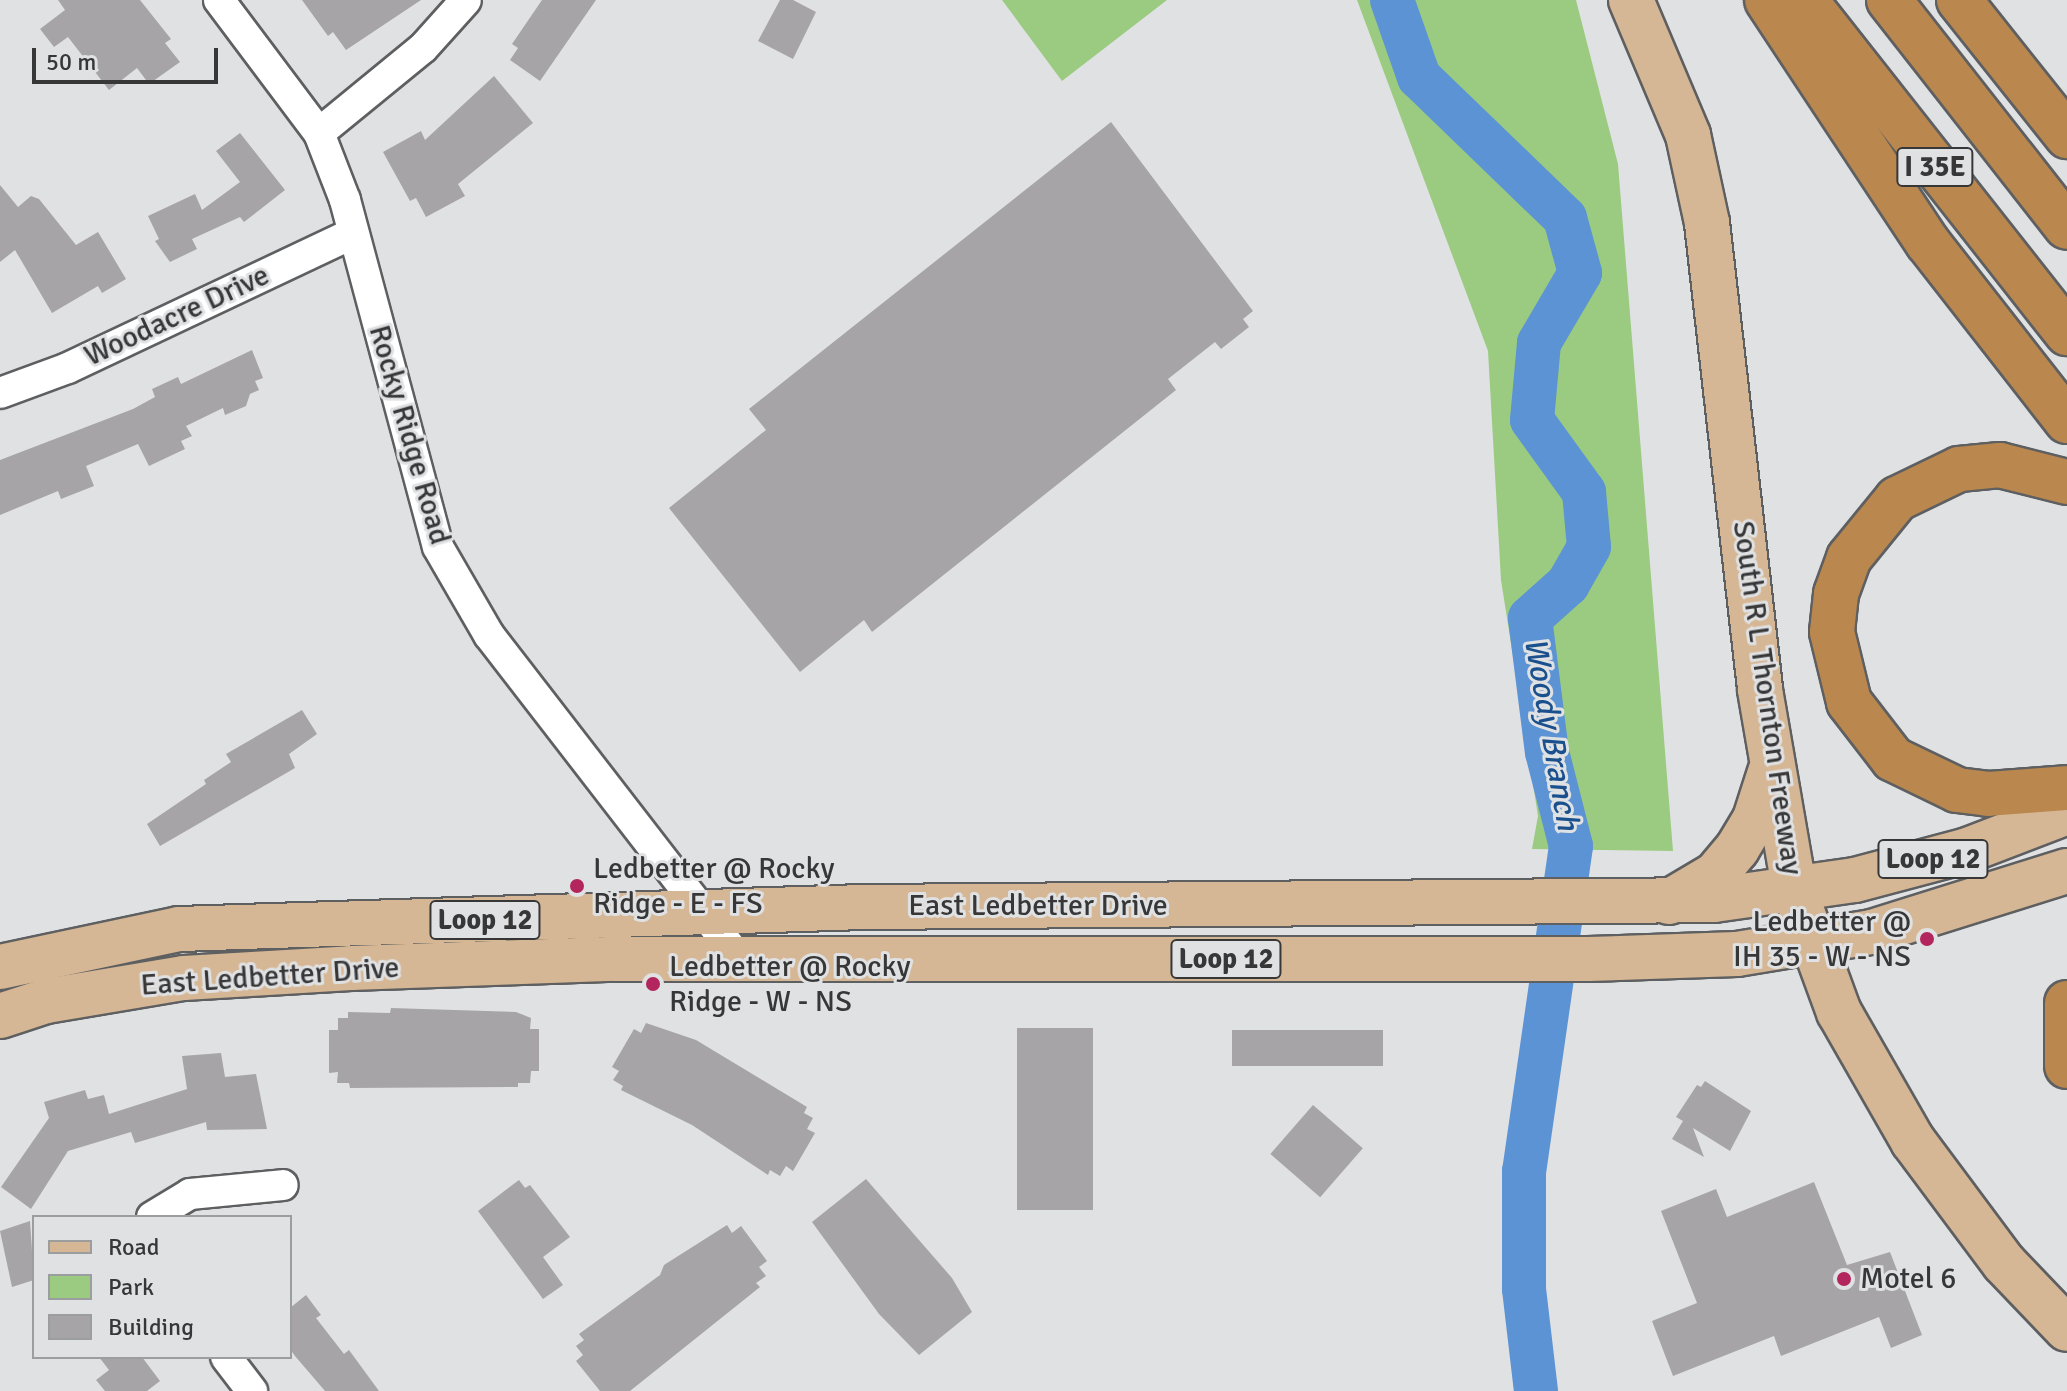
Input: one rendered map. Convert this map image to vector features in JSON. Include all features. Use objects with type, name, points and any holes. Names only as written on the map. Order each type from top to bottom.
[{"type":"highway","points":[[1767,0],[1928,243],[2067,421]]},
{"type":"highway","name":"I 35E","points":[[1805,0],[2067,333]]},
{"type":"highway","name":"I 35E","points":[[1889,0],[2067,227]]},
{"type":"highway","points":[[1959,0],[2067,136]]},
{"type":"highway","points":[[2067,482],[2000,465],[1959,469],[1897,499],[1849,558],[1836,594],[1832,632],[1849,702],[1893,759],[1957,790],[1988,794],[2067,788]]},
{"type":"highway","points":[[2067,1003],[2067,1066]]},
{"type":"main road","name":"South R L Thornton Freeway","points":[[1631,0],[1688,135],[1707,223],[1771,770],[1795,892],[1839,1012],[1913,1141],[2004,1263],[2067,1329]]},
{"type":"main road","points":[[1666,903],[1716,874],[1737,849],[1755,819],[1771,770]]},
{"type":"main road","name":"East Ledbetter Drive","points":[[0,967],[179,929],[704,910],[1666,903],[1795,892],[1968,850],[2067,812]]},
{"type":"main road","name":"East Ledbetter Drive","points":[[0,1016],[46,1001],[184,978],[367,967],[739,958],[1588,959],[1737,954],[1813,944],[1985,900],[2067,871]]},
{"type":"main road","points":[[1426,905],[1427,959]]},
{"type":"main road","points":[[1123,906],[1125,959]]},
{"type":"main road","points":[[179,929],[184,978]]},
{"type":"street","name":"Rocky Ridge Road","points":[[219,0],[319,133],[352,234],[438,547],[489,635],[739,958]]},
{"type":"street","points":[[319,133],[423,48],[466,0]]},
{"type":"street","name":"Woodacre Drive","points":[[3,386],[68,368],[352,234]]},
{"type":"street","points":[[155,1215],[190,1194],[283,1185]]},
{"type":"street","points":[[228,1359],[252,1391]]},
{"type":"green space","points":[[1002,0],[1167,0],[1062,81]]},
{"type":"green space","points":[[1357,0],[1576,0],[1618,164],[1673,851],[1532,849],[1538,816],[1501,580],[1488,351]]},
{"type":"building","points":[[58,0],[140,0],[171,39],[165,43],[180,62],[149,84],[137,68],[109,90],[68,37],[54,47],[40,29],[65,10]]},
{"type":"building","points":[[302,0],[421,0],[346,50],[333,32],[328,36]]},
{"type":"building","points":[[542,0],[596,0],[540,81],[510,60],[518,48],[512,44]]},
{"type":"building","points":[[780,0],[793,0],[816,12],[793,59],[758,41]]},
{"type":"building","points":[[494,76],[533,123],[458,184],[465,196],[426,217],[416,198],[410,201],[383,152],[421,131],[425,140]]},
{"type":"building","points":[[1111,122],[1253,311],[1243,319],[1249,327],[1221,349],[1215,342],[1168,379],[1176,390],[872,632],[864,620],[800,672],[669,508],[766,430],[749,409]]},
{"type":"building","points":[[240,133],[285,190],[244,222],[240,217],[192,239],[197,249],[170,262],[155,241],[159,239],[148,216],[195,194],[202,210],[240,182],[216,151]]},
{"type":"building","points":[[0,185],[18,207],[31,196],[39,199],[76,245],[98,232],[126,279],[102,293],[98,286],[52,313],[15,250],[0,262]]},
{"type":"building","points":[[252,350],[263,378],[255,381],[259,390],[250,394],[246,406],[225,415],[223,408],[186,426],[192,436],[181,441],[185,449],[149,466],[138,444],[86,466],[94,486],[61,499],[58,491],[0,515],[0,460],[133,409],[155,397],[152,389],[178,377],[181,384]]},
{"type":"building","points":[[302,710],[317,734],[289,754],[295,768],[160,846],[147,824],[206,784],[204,780],[231,762],[226,754]]},
{"type":"building","points":[[391,1008],[516,1012],[531,1018],[530,1029],[539,1029],[539,1071],[531,1071],[530,1083],[518,1083],[518,1087],[350,1088],[349,1083],[337,1083],[338,1072],[329,1073],[329,1030],[338,1030],[338,1018],[348,1018],[348,1012],[390,1013]]},
{"type":"building","points":[[646,1023],[696,1040],[807,1107],[804,1113],[813,1118],[807,1129],[815,1133],[793,1171],[786,1166],[780,1176],[770,1170],[768,1175],[692,1125],[621,1090],[623,1086],[613,1080],[619,1071],[612,1067],[634,1029],[641,1033]]},
{"type":"building","points":[[1017,1028],[1093,1028],[1093,1210],[1017,1210]]},
{"type":"building","points":[[1232,1030],[1383,1030],[1383,1066],[1232,1066]]},
{"type":"building","points":[[221,1053],[225,1077],[256,1074],[267,1129],[207,1130],[206,1122],[135,1143],[131,1132],[68,1151],[31,1209],[1,1187],[49,1118],[44,1102],[85,1090],[88,1099],[104,1095],[109,1114],[187,1089],[182,1056]]},
{"type":"building","points":[[1705,1081],[1751,1111],[1730,1151],[1693,1128],[1704,1157],[1672,1139],[1683,1121],[1676,1117],[1697,1085],[1701,1087]]},
{"type":"building","points":[[1313,1105],[1363,1148],[1320,1197],[1270,1154]]},
{"type":"building","points":[[866,1179],[952,1278],[972,1312],[919,1355],[879,1314],[812,1222]]},
{"type":"building","points":[[519,1180],[525,1188],[530,1185],[570,1237],[543,1257],[563,1285],[543,1299],[478,1211]]},
{"type":"building","name":"Motel 6","points":[[1814,1182],[1847,1265],[1890,1252],[1922,1335],[1891,1348],[1879,1317],[1781,1356],[1774,1336],[1673,1376],[1652,1321],[1697,1303],[1661,1211],[1716,1189],[1727,1217]]},
{"type":"building","points":[[30,1221],[32,1281],[12,1287],[0,1231]]},
{"type":"building","points":[[727,1225],[732,1233],[741,1226],[767,1261],[759,1267],[766,1276],[756,1283],[760,1287],[630,1391],[600,1391],[576,1361],[583,1355],[576,1346],[584,1340],[579,1334],[660,1275],[664,1265]]},
{"type":"building","points":[[306,1295],[321,1315],[316,1318],[344,1354],[349,1350],[379,1391],[325,1391],[292,1352],[292,1306]]},
{"type":"building","points":[[101,1359],[144,1359],[160,1381],[147,1391],[105,1391],[96,1380],[109,1370]]},
{"type":"waterway","name":"Woody Branch","points":[[1392,0],[1419,77],[1565,218],[1580,273],[1539,343],[1532,420],[1584,492],[1589,547],[1568,584],[1530,618],[1547,752],[1571,846],[1524,1171],[1524,1289],[1536,1391]]},
{"type":"place","name":"Ledbetter @ Rocky Ridge - E - FS","points":[[577,886]]},
{"type":"place","name":"Ledbetter @ IH 35 - W - NS","points":[[1927,939]]},
{"type":"place","name":"Ledbetter @ Rocky Ridge - W - NS","points":[[653,984]]},
{"type":"place","name":"Motel 6","points":[[1844,1279]]}]
